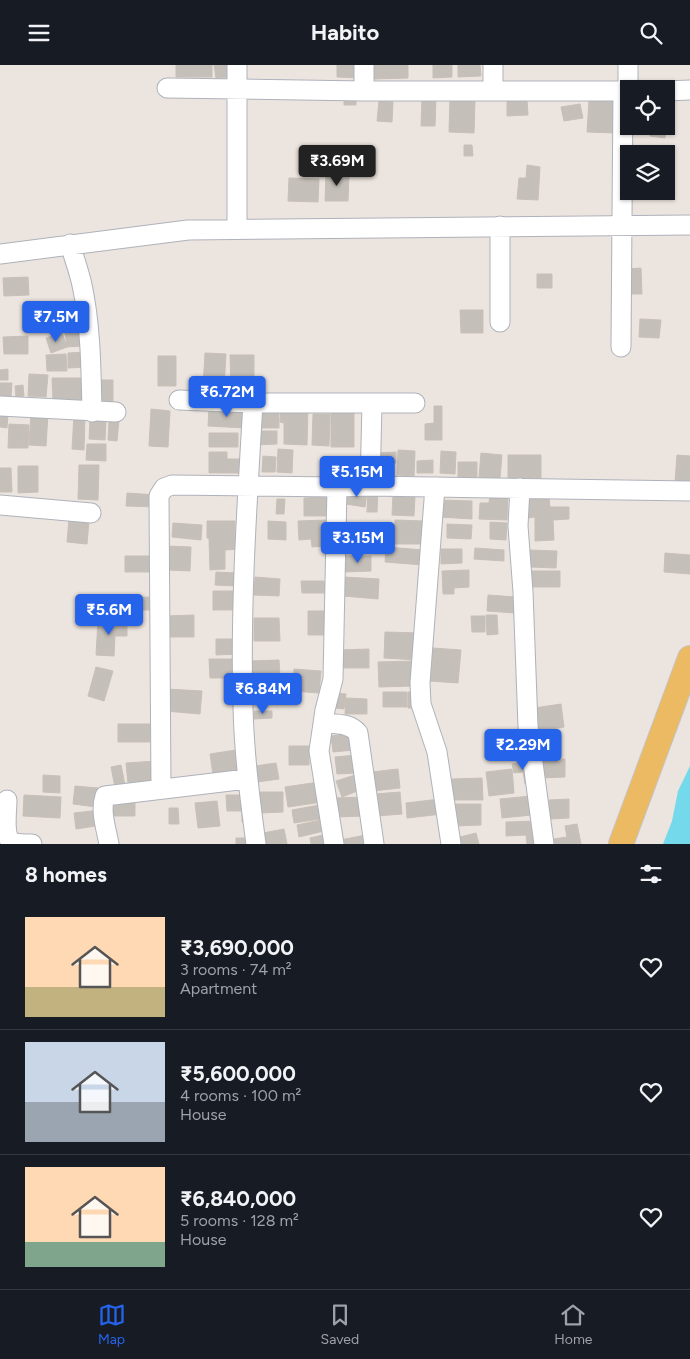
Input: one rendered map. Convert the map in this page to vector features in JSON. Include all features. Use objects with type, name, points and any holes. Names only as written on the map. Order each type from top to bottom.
[{"type":"main road","points":[[621,844],[690,658]]},
{"type":"street","points":[[237,65],[237,229]]},
{"type":"street","points":[[364,65],[364,91]]},
{"type":"street","points":[[493,65],[493,90]]},
{"type":"street","points":[[627,80],[628,65]]},
{"type":"street","points":[[167,88],[364,91],[620,91]]},
{"type":"street","points":[[675,91],[690,90]]},
{"type":"street","points":[[622,347],[626,135]]},
{"type":"street","points":[[0,254],[188,230],[690,225]]},
{"type":"street","points":[[500,227],[500,322]]},
{"type":"street","points":[[70,244],[82,285],[88,325],[92,412]]},
{"type":"street","points":[[179,400],[253,403],[415,403]]},
{"type":"street","points":[[253,403],[244,595],[243,708],[247,779],[256,844]]},
{"type":"street","points":[[370,485],[372,403]]},
{"type":"street","points":[[0,406],[116,412]]},
{"type":"street","points":[[161,789],[159,496],[164,488],[172,485],[337,487],[370,485],[690,491]]},
{"type":"street","points":[[334,844],[319,751],[325,710],[333,679],[337,487]]},
{"type":"street","points":[[436,487],[420,683],[421,704],[437,752],[451,844]]},
{"type":"street","points":[[520,488],[518,526],[523,592],[528,726],[544,844]]},
{"type":"street","points":[[0,505],[91,513]]},
{"type":"street","points":[[324,723],[349,726],[358,733],[374,844]]},
{"type":"street","points":[[109,844],[102,803],[105,796],[247,779]]},
{"type":"street","points":[[7,800],[8,839],[12,842],[32,844]]},
{"type":"water","points":[[690,766],[690,844],[663,844],[672,821],[678,791]]},
{"type":"building","points":[[176,65],[212,65],[212,77],[176,77]]},
{"type":"building","points":[[214,65],[228,65],[230,77],[216,78]]},
{"type":"building","points":[[337,65],[360,65],[360,78],[337,77]]},
{"type":"building","points":[[374,65],[408,65],[408,78],[374,79]]},
{"type":"building","points":[[433,65],[452,65],[452,77],[433,78]]},
{"type":"building","points":[[458,65],[480,65],[481,76],[458,77]]},
{"type":"building","points":[[344,94],[356,94],[356,105],[344,105]]},
{"type":"building","points":[[422,97],[436,98],[435,126],[421,126]]},
{"type":"building","points":[[450,99],[475,100],[474,133],[449,132]]},
{"type":"building","points":[[527,100],[528,115],[507,116],[507,101]]},
{"type":"building","points":[[589,100],[617,101],[615,133],[587,132]]},
{"type":"building","points":[[379,101],[393,102],[392,122],[377,121]]},
{"type":"building","points":[[580,104],[583,118],[564,121],[561,107]]},
{"type":"building","points":[[650,135],[665,135],[665,138]]},
{"type":"building","points":[[464,145],[472,145],[473,156],[464,156]]},
{"type":"building","points":[[527,165],[540,167],[538,200],[517,199],[519,178],[526,178]]},
{"type":"building","points":[[326,173],[349,174],[348,201],[325,201]]},
{"type":"building","points":[[289,178],[319,179],[318,202],[288,201]]},
{"type":"building","points":[[641,268],[642,294],[628,294],[627,269]]},
{"type":"building","points":[[537,274],[552,274],[552,288],[537,288]]},
{"type":"building","points":[[28,277],[29,295],[4,296],[3,278]]},
{"type":"building","points":[[460,310],[483,310],[483,333],[461,333]]},
{"type":"building","points":[[640,319],[661,320],[659,338],[639,337]]},
{"type":"building","points":[[79,331],[81,346],[67,347],[65,333]]},
{"type":"building","points":[[62,333],[67,347],[51,353],[46,338]]},
{"type":"building","points":[[28,336],[28,354],[4,354],[3,337]]},
{"type":"building","points":[[86,352],[87,367],[68,368],[68,353]]},
{"type":"building","points":[[205,353],[226,354],[224,388],[203,387]]},
{"type":"building","points":[[66,354],[67,371],[47,371],[46,355]]},
{"type":"building","points":[[230,355],[254,355],[254,389],[231,389]]},
{"type":"building","points":[[158,356],[176,356],[176,386],[158,386]]},
{"type":"building","points":[[8,369],[8,380],[0,380],[0,370]]},
{"type":"building","points":[[29,374],[48,375],[46,397],[28,396]]},
{"type":"building","points":[[52,378],[87,378],[87,401],[53,401]]},
{"type":"building","points":[[94,380],[113,380],[113,402],[94,402]]},
{"type":"building","points":[[0,383],[12,383],[11,397],[0,397]]},
{"type":"building","points":[[23,385],[24,396],[16,397],[15,386]]},
{"type":"building","points":[[281,406],[308,407],[307,445],[284,444],[284,423],[280,422]]},
{"type":"building","points":[[434,406],[442,406],[442,440],[425,440],[425,424],[434,423]]},
{"type":"building","points":[[209,408],[245,409],[244,428],[208,426]]},
{"type":"building","points":[[256,408],[279,408],[279,428],[256,428]]},
{"type":"building","points":[[151,409],[170,411],[168,447],[149,446]]},
{"type":"building","points":[[331,411],[354,411],[354,447],[331,447]]},
{"type":"building","points":[[31,413],[48,414],[46,446],[29,445]]},
{"type":"building","points":[[0,414],[8,414],[7,428],[0,427]]},
{"type":"building","points":[[313,414],[330,414],[329,446],[312,445]]},
{"type":"building","points":[[74,415],[85,416],[84,450],[72,449]]},
{"type":"building","points":[[90,420],[106,421],[105,440],[89,439]]},
{"type":"building","points":[[109,420],[119,420],[117,441],[108,440]]},
{"type":"building","points":[[9,424],[29,425],[28,448],[8,448]]},
{"type":"building","points":[[256,431],[277,431],[277,444],[256,445]]},
{"type":"building","points":[[209,433],[238,433],[238,447],[209,447]]},
{"type":"building","points":[[87,444],[106,444],[106,461],[86,460]]},
{"type":"building","points":[[278,449],[293,450],[292,473],[277,472]]},
{"type":"building","points":[[398,450],[415,451],[414,476],[397,475]]},
{"type":"building","points":[[441,451],[456,452],[455,474],[440,473]]},
{"type":"building","points":[[209,452],[227,452],[227,459],[240,459],[240,473],[209,473]]},
{"type":"building","points":[[396,452],[396,463],[376,464],[376,453]]},
{"type":"building","points":[[481,453],[502,455],[500,478],[479,477]]},
{"type":"building","points":[[508,455],[541,455],[541,478],[508,478]]},
{"type":"building","points":[[677,455],[690,456],[690,483],[675,482]]},
{"type":"building","points":[[263,456],[276,457],[275,472],[262,472]]},
{"type":"building","points":[[433,460],[433,473],[417,473],[417,461]]},
{"type":"building","points":[[458,462],[477,462],[477,477],[458,477]]},
{"type":"building","points":[[79,465],[99,465],[98,500],[78,499]]},
{"type":"building","points":[[18,466],[38,466],[38,492],[18,493]]},
{"type":"building","points":[[377,467],[394,468],[394,478],[376,477]]},
{"type":"building","points":[[0,468],[11,468],[12,492],[0,492]]},
{"type":"building","points":[[368,488],[378,488],[377,512],[367,512]]},
{"type":"building","points":[[349,489],[367,492],[365,507],[346,504]]},
{"type":"building","points":[[127,493],[157,495],[156,507],[126,506]]},
{"type":"building","points":[[490,493],[508,494],[507,520],[479,519],[480,503],[489,503]]},
{"type":"building","points":[[393,495],[415,496],[414,516],[392,515]]},
{"type":"building","points":[[328,497],[328,516],[304,516],[304,498]]},
{"type":"building","points":[[528,498],[549,498],[550,507],[569,507],[569,519],[553,520],[554,540],[535,541],[535,517],[529,518]]},
{"type":"building","points":[[277,499],[285,499],[284,514],[276,514]]},
{"type":"building","points":[[440,500],[472,501],[472,519],[439,517]]},
{"type":"building","points":[[69,519],[89,521],[87,544],[67,542]]},
{"type":"building","points":[[328,520],[329,546],[312,547],[311,539],[299,540],[298,521]]},
{"type":"building","points":[[395,520],[424,521],[423,544],[394,544]]},
{"type":"building","points":[[207,521],[235,521],[235,536],[240,536],[241,549],[225,550],[225,569],[210,570]]},
{"type":"building","points":[[268,521],[286,522],[286,540],[268,539]]},
{"type":"building","points":[[490,522],[507,523],[506,540],[490,539]]},
{"type":"building","points":[[173,523],[202,525],[201,540],[172,537]]},
{"type":"building","points":[[447,524],[472,525],[471,539],[447,538]]},
{"type":"building","points":[[350,526],[383,528],[382,544],[350,542]]},
{"type":"building","points":[[167,546],[191,547],[190,571],[166,570]]},
{"type":"building","points":[[386,547],[424,550],[423,565],[385,562]]},
{"type":"building","points":[[475,548],[504,550],[504,561],[474,559]]},
{"type":"building","points":[[441,549],[462,549],[462,563],[441,564]]},
{"type":"building","points":[[530,550],[557,551],[556,568],[530,567]]},
{"type":"building","points":[[665,553],[690,555],[690,574],[664,572]]},
{"type":"building","points":[[125,556],[157,556],[158,572],[125,572]]},
{"type":"building","points":[[345,556],[371,556],[371,571],[345,572]]},
{"type":"building","points":[[469,570],[469,587],[454,588],[454,594],[443,594],[442,571]]},
{"type":"building","points":[[531,571],[560,571],[560,587],[531,587]]},
{"type":"building","points":[[216,572],[237,573],[236,586],[215,585]]},
{"type":"building","points":[[255,577],[280,579],[279,596],[254,595]]},
{"type":"building","points":[[344,577],[379,579],[378,599],[343,596]]},
{"type":"building","points":[[301,581],[324,581],[325,593],[302,593]]},
{"type":"building","points":[[213,591],[239,591],[240,610],[213,610]]},
{"type":"building","points":[[488,595],[516,597],[515,613],[487,611]]},
{"type":"building","points":[[151,597],[151,610],[120,610],[120,598]]},
{"type":"building","points":[[308,611],[330,611],[330,635],[308,635]]},
{"type":"building","points":[[194,615],[194,637],[166,637],[166,616]]},
{"type":"building","points":[[486,615],[497,615],[498,634],[487,635]]},
{"type":"building","points":[[471,616],[485,616],[485,632],[472,632]]},
{"type":"building","points":[[254,618],[279,618],[280,641],[254,641]]},
{"type":"building","points":[[98,620],[127,622],[127,636],[115,636],[114,656],[96,655]]},
{"type":"building","points":[[385,632],[419,633],[418,660],[384,658]]},
{"type":"building","points":[[216,639],[239,639],[239,654],[216,655]]},
{"type":"building","points":[[433,648],[461,650],[458,683],[430,681]]},
{"type":"building","points":[[369,649],[369,668],[339,668],[339,650]]},
{"type":"building","points":[[209,659],[240,659],[241,678],[210,678]]},
{"type":"building","points":[[279,660],[280,677],[251,678],[250,661]]},
{"type":"building","points":[[414,661],[415,686],[379,687],[378,662]]},
{"type":"building","points":[[96,667],[113,671],[104,701],[88,696]]},
{"type":"building","points":[[294,669],[321,671],[319,693],[293,691]]},
{"type":"building","points":[[167,689],[202,691],[200,714],[165,711]]},
{"type":"building","points":[[383,692],[407,692],[407,707],[383,707]]},
{"type":"building","points":[[408,692],[418,692],[417,708],[408,708]]},
{"type":"building","points":[[336,693],[346,694],[344,709],[335,708]]},
{"type":"building","points":[[346,698],[367,699],[367,714],[345,714]]},
{"type":"building","points":[[561,704],[564,727],[537,731],[534,708]]},
{"type":"building","points":[[254,711],[272,711],[272,718],[254,719]]},
{"type":"building","points":[[118,724],[150,724],[150,742],[118,742]]},
{"type":"building","points":[[549,732],[550,746],[537,747],[536,733]]},
{"type":"building","points":[[352,733],[354,750],[333,752],[331,736]]},
{"type":"building","points":[[523,740],[525,752],[500,758],[497,746]]},
{"type":"building","points":[[289,746],[309,746],[309,765],[289,765]]},
{"type":"building","points":[[236,750],[239,772],[213,775],[210,754]]},
{"type":"building","points":[[357,755],[359,773],[337,774],[335,757]]},
{"type":"building","points":[[565,759],[565,777],[541,778],[540,760]]},
{"type":"building","points":[[157,761],[159,782],[128,784],[126,763]]},
{"type":"building","points":[[528,761],[532,783],[525,784],[523,772],[514,773],[512,764]]},
{"type":"building","points":[[276,763],[279,779],[257,782],[255,766]]},
{"type":"building","points":[[121,765],[125,785],[115,787],[111,767]]},
{"type":"building","points":[[398,769],[400,788],[373,791],[372,772]]},
{"type":"building","points":[[512,769],[514,793],[489,796],[486,772]]},
{"type":"building","points":[[43,775],[60,776],[60,793],[43,792]]},
{"type":"building","points":[[355,775],[360,790],[342,797],[336,781]]},
{"type":"building","points":[[482,778],[483,800],[452,800],[452,779]]},
{"type":"building","points":[[319,782],[322,802],[288,807],[285,787]]},
{"type":"building","points":[[75,786],[98,788],[96,807],[73,804]]},
{"type":"building","points":[[259,792],[283,792],[283,812],[260,813]]},
{"type":"building","points":[[400,792],[402,814],[377,816],[375,794]]},
{"type":"building","points":[[24,795],[61,797],[60,818],[23,816]]},
{"type":"building","points":[[226,795],[249,795],[250,822],[242,822],[242,811],[227,811]]},
{"type":"building","points":[[531,796],[532,815],[502,818],[500,799]]},
{"type":"building","points":[[364,797],[364,816],[336,817],[335,798]]},
{"type":"building","points":[[440,799],[442,814],[407,818],[406,803]]},
{"type":"building","points":[[569,799],[569,818],[550,819],[549,800]]},
{"type":"building","points":[[113,801],[135,801],[135,816],[113,816]]},
{"type":"building","points":[[217,801],[220,826],[198,828],[195,803]]},
{"type":"building","points":[[325,804],[327,818],[294,823],[292,810]]},
{"type":"building","points":[[455,804],[481,804],[481,825],[455,826]]},
{"type":"building","points":[[169,808],[178,808],[179,824],[169,824]]},
{"type":"building","points":[[100,810],[102,825],[76,829],[74,813]]},
{"type":"building","points":[[321,820],[324,831],[299,837],[297,825]]},
{"type":"building","points":[[536,821],[536,844],[527,844],[526,835],[506,836],[506,822]]},
{"type":"building","points":[[577,824],[581,844],[555,844],[554,839],[567,837],[565,826]]},
{"type":"building","points":[[284,829],[287,844],[265,844],[263,833]]},
{"type":"building","points":[[476,833],[479,844],[457,844],[456,838]]},
{"type":"building","points":[[323,835],[325,844],[311,844],[310,838]]},
{"type":"building","points":[[366,835],[368,844],[341,844],[340,840]]},
{"type":"building","points":[[236,838],[250,838],[250,844],[236,844]]}]
